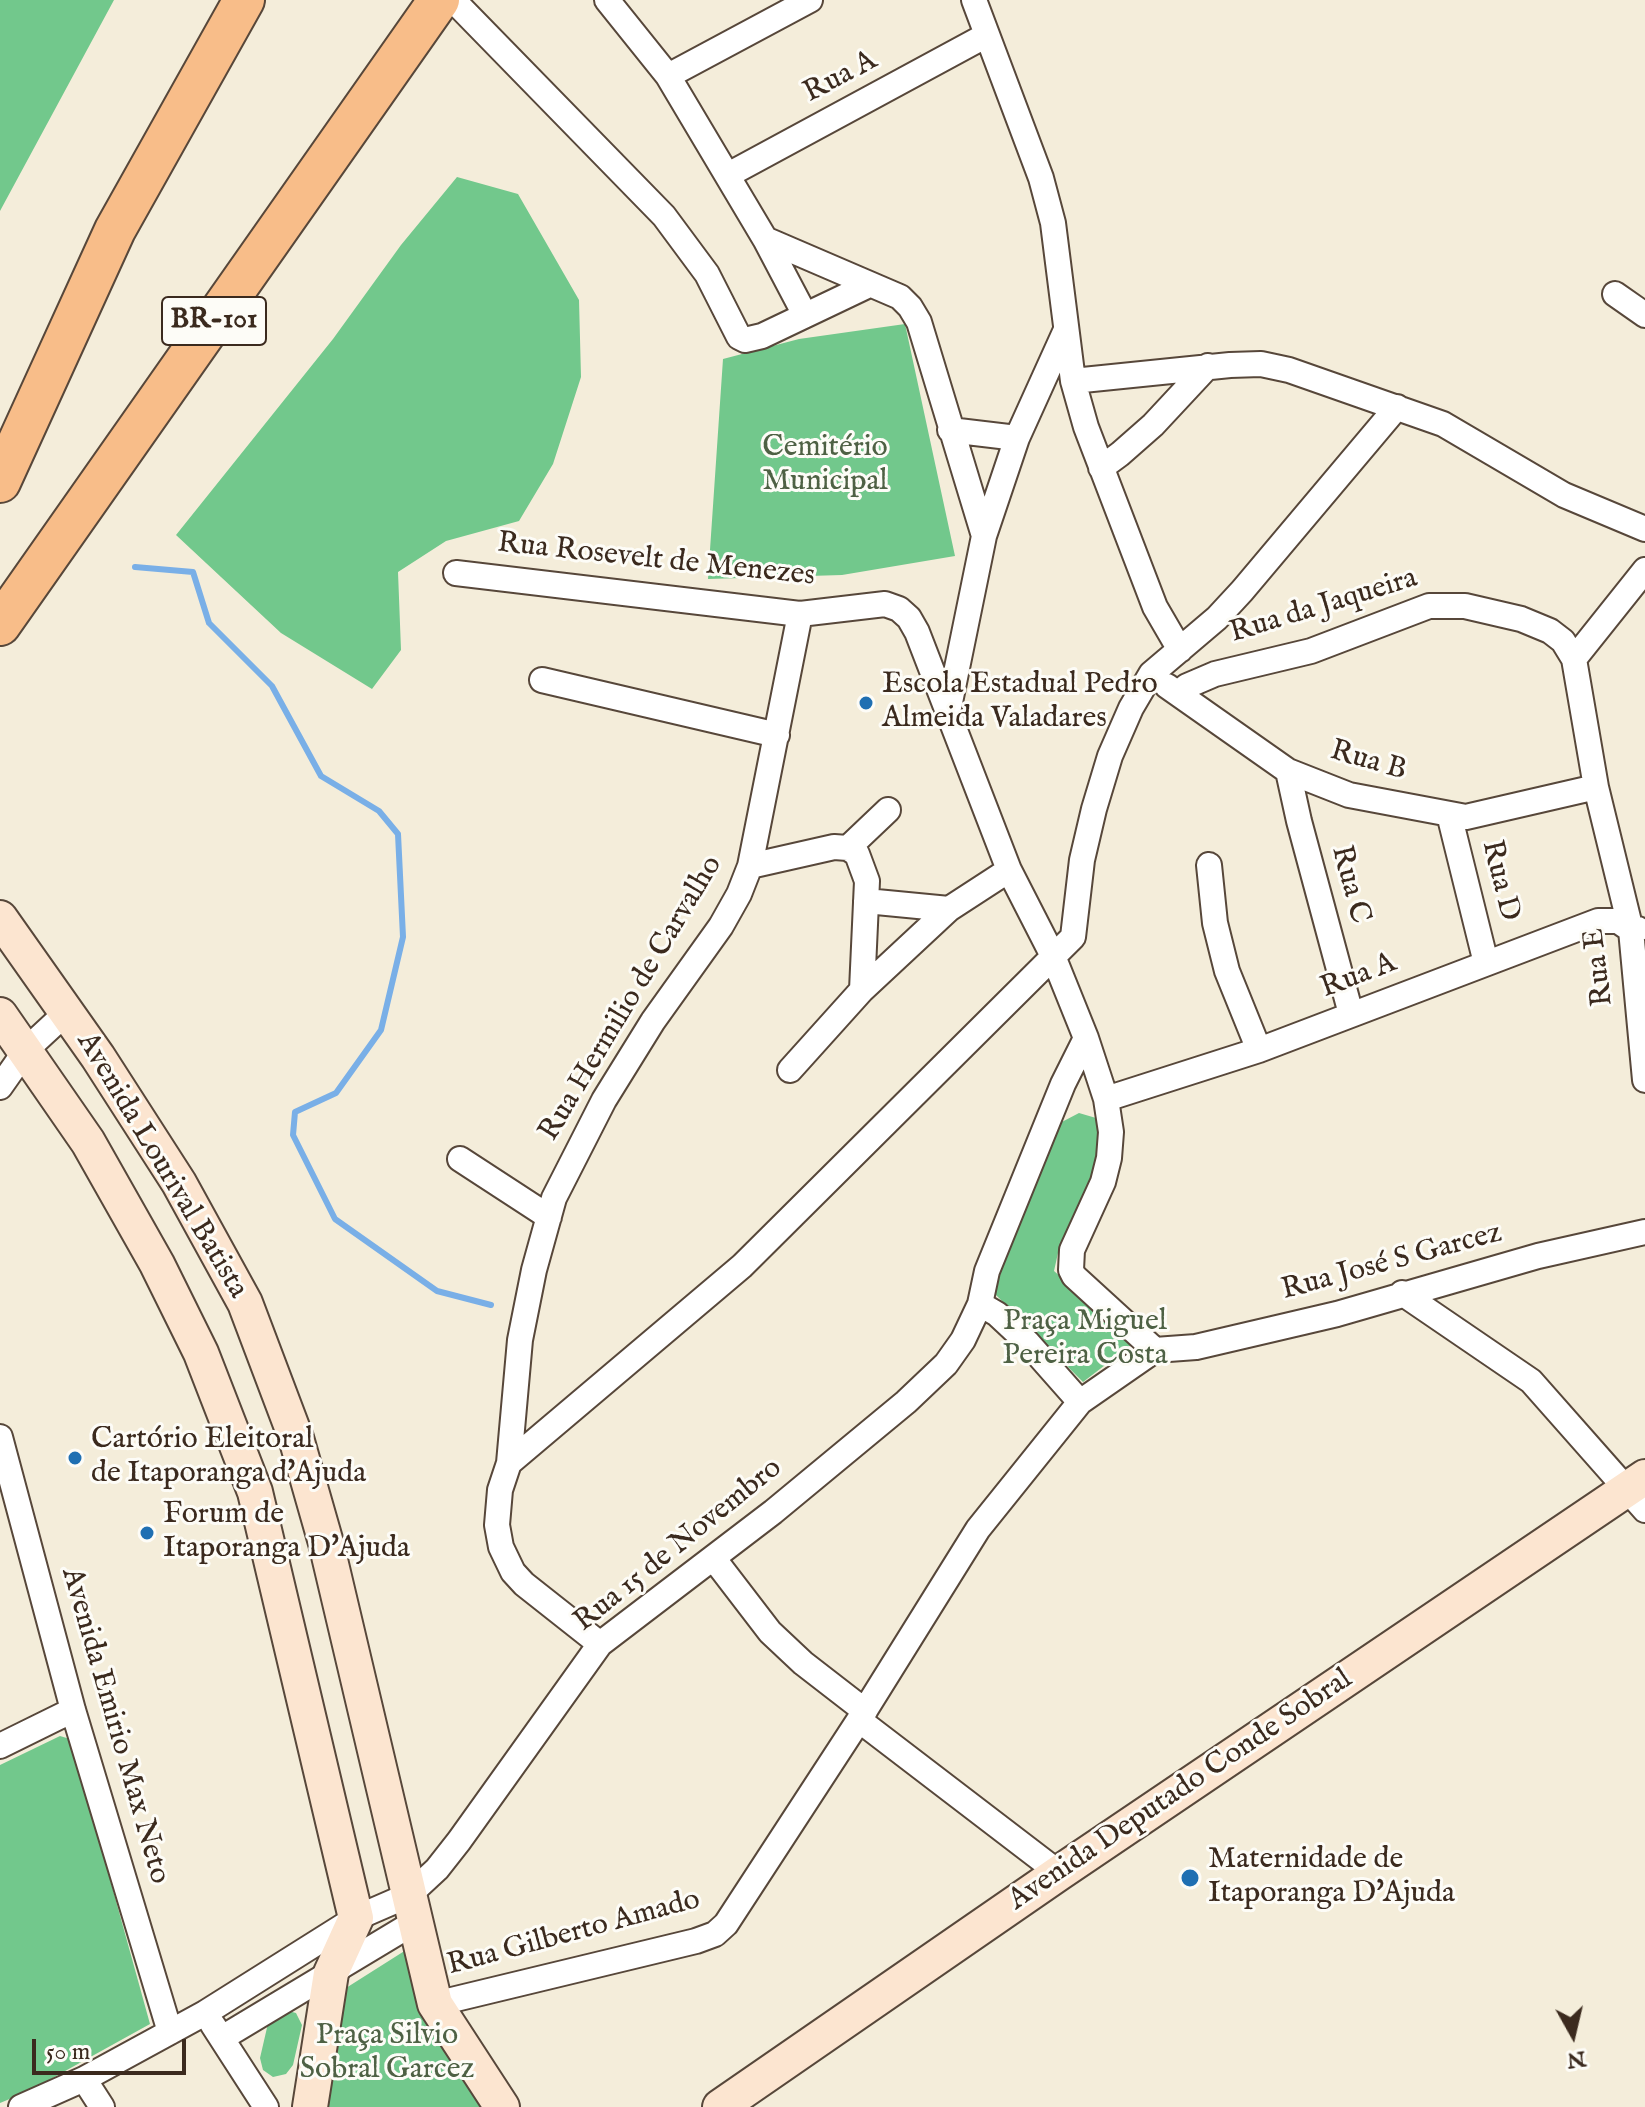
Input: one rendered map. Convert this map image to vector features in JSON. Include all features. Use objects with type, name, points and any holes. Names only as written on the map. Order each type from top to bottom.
[{"type":"highway","points":[[0,482],[115,230],[244,0]]},
{"type":"highway","name":"BR-101","points":[[0,625],[438,6]]},
{"type":"main road","name":"Avenida Lourival Batista","points":[[0,918],[67,1012],[179,1183],[245,1303],[296,1438],[326,1543],[412,1909]]},
{"type":"main road","name":"Avenida Lourival Batista","points":[[0,1015],[88,1142],[157,1264],[201,1353],[255,1492],[356,1918]]},
{"type":"main road","name":"Avenida Deputado Conde Sobral","points":[[720,2107],[1059,1873],[1639,1492]]},
{"type":"main road","points":[[412,1909],[435,2004],[502,2107]]},
{"type":"main road","points":[[310,2107],[331,1973],[356,1918]]},
{"type":"street","points":[[607,0],[668,76],[765,239],[805,315]]},
{"type":"street","points":[[668,76],[810,0]]},
{"type":"street","points":[[974,0],[1041,178],[1053,223],[1073,381],[1101,468],[1155,607],[1180,650]]},
{"type":"street","points":[[438,6],[664,216],[707,274],[739,337],[745,340],[762,336],[869,285]]},
{"type":"street","name":"Rua A","points":[[728,175],[985,36]]},
{"type":"street","points":[[765,239],[900,297],[910,307],[919,322],[984,536]]},
{"type":"street","points":[[1615,294],[1645,315]]},
{"type":"street","points":[[947,714],[984,536],[1017,438],[1065,331]]},
{"type":"street","points":[[1073,381],[1208,366],[1261,364],[1289,370],[1443,424],[1564,495],[1645,529]]},
{"type":"street","points":[[1101,468],[1153,425],[1208,366]]},
{"type":"street","points":[[509,1463],[742,1266],[1073,937],[1082,860],[1094,809],[1110,756],[1131,708],[1151,674],[1217,618],[1242,591],[1397,407]]},
{"type":"street","points":[[950,430],[1017,438]]},
{"type":"street","points":[[1574,659],[1645,570]]},
{"type":"street","name":"Rua Rosevelt de Menezes","points":[[456,573],[800,614],[885,604],[899,609],[917,632],[1009,870],[1053,956],[1086,1038]]},
{"type":"street","name":"Rua da Jaqueira","points":[[1178,693],[1215,674],[1311,651],[1429,606],[1442,604],[1521,619],[1550,631],[1563,641],[1574,659]]},
{"type":"street","name":"Rua Hermilio de Carvalho","points":[[600,1644],[524,1584],[513,1572],[501,1547],[497,1525],[500,1490],[509,1463],[520,1340],[534,1270],[554,1198],[604,1100],[653,1021],[721,926],[750,866],[800,614]]},
{"type":"street","name":"Rua E","points":[[1574,659],[1596,787],[1638,929],[1645,1080]]},
{"type":"street","name":"Rua B","points":[[1151,674],[1288,771],[1349,795],[1466,817],[1596,787]]},
{"type":"street","points":[[542,680],[777,735]]},
{"type":"street","name":"Rua C","points":[[1288,771],[1351,1014]]},
{"type":"street","points":[[848,848],[888,810]]},
{"type":"street","name":"Rua D","points":[[1449,814],[1486,963]]},
{"type":"street","points":[[750,866],[834,847],[848,848],[857,854],[867,881],[862,990]]},
{"type":"street","points":[[1209,865],[1215,923],[1227,971],[1259,1050]]},
{"type":"street","points":[[790,1070],[862,990],[949,909],[1009,870]]},
{"type":"street","points":[[866,901],[949,909]]},
{"type":"street","name":"Rua A","points":[[1106,1099],[1259,1050],[1598,921],[1618,921],[1638,929]]},
{"type":"street","points":[[0,1087],[26,1050],[67,1012]]},
{"type":"street","points":[[1086,1038],[1106,1099],[1111,1132],[1103,1182],[1072,1250],[1071,1270],[1155,1350],[1080,1402],[1027,1342],[997,1314],[980,1304],[987,1271],[1063,1084],[1086,1038]]},
{"type":"street","points":[[460,1159],[549,1217]]},
{"type":"street","name":"Rua José S Garcez","points":[[1155,1350],[1196,1347],[1337,1314],[1538,1256],[1645,1232]]},
{"type":"street","points":[[1402,1293],[1531,1381],[1639,1492]]},
{"type":"street","name":"Rua 15 de Novembro","points":[[412,1909],[437,1869],[600,1644],[714,1559],[906,1402],[946,1364],[963,1340],[980,1304]]},
{"type":"street","name":"Rua Gilberto Amado","points":[[435,2004],[696,1941],[715,1934],[726,1924],[862,1716],[978,1529],[1080,1402]]},
{"type":"street","name":"Avenida Emirio Max Neto","points":[[0,1437],[7,1497],[170,2032]]},
{"type":"street","points":[[714,1559],[770,1632],[803,1663],[862,1716],[1059,1873]]},
{"type":"street","points":[[0,1746],[73,1710]]},
{"type":"street","points":[[21,2107],[84,2079],[205,2013],[356,1918],[412,1909]]},
{"type":"street","points":[[222,2038],[331,1973],[412,1909]]},
{"type":"street","points":[[205,2013],[266,2107]]},
{"type":"street","points":[[84,2079],[102,2107]]},
{"type":"green space","points":[[0,0],[114,0],[0,211]]},
{"type":"green space","points":[[457,177],[518,194],[579,300],[581,377],[553,464],[519,521],[446,541],[398,572],[401,650],[372,689],[281,633],[176,535],[333,339],[401,245]]},
{"type":"green space","name":"Cemitério Municipal","points":[[905,324],[955,556],[842,575],[708,579],[723,359],[799,339]]},
{"type":"green space","name":"Praça Miguel Pereira Costa","points":[[1079,1113],[1096,1118],[1101,1135],[1095,1170],[1058,1253],[1054,1271],[1130,1337],[1130,1346],[1083,1382],[995,1294],[989,1282],[1058,1124]]},
{"type":"green space","points":[[60,1736],[70,1739],[150,2024],[29,2091],[0,2103],[0,1765]]},
{"type":"green space","name":"Praça Silvio Sobral Garcez","points":[[406,1950],[485,2107],[326,2107],[346,1988]]},
{"type":"green space","points":[[281,2009],[296,2013],[302,2025],[293,2065],[286,2074],[273,2077],[263,2070],[260,2058],[269,2019]]},
{"type":"waterway","points":[[135,567],[193,572],[209,623],[272,686],[321,776],[379,811],[398,834],[403,937],[381,1030],[336,1093],[295,1112],[293,1135],[335,1219],[437,1291],[491,1305]]},
{"type":"place","name":"Escola Estadual Pedro Almeida Valadares","points":[[866,703]]},
{"type":"place","name":"Cartório Eleitoral de Itaporanga d'Ajuda","points":[[75,1458]]},
{"type":"place","name":"Forum de Itaporanga D'Ajuda","points":[[147,1533]]},
{"type":"place","name":"Maternidade de Itaporanga D'Ajuda","points":[[1190,1878]]}]
